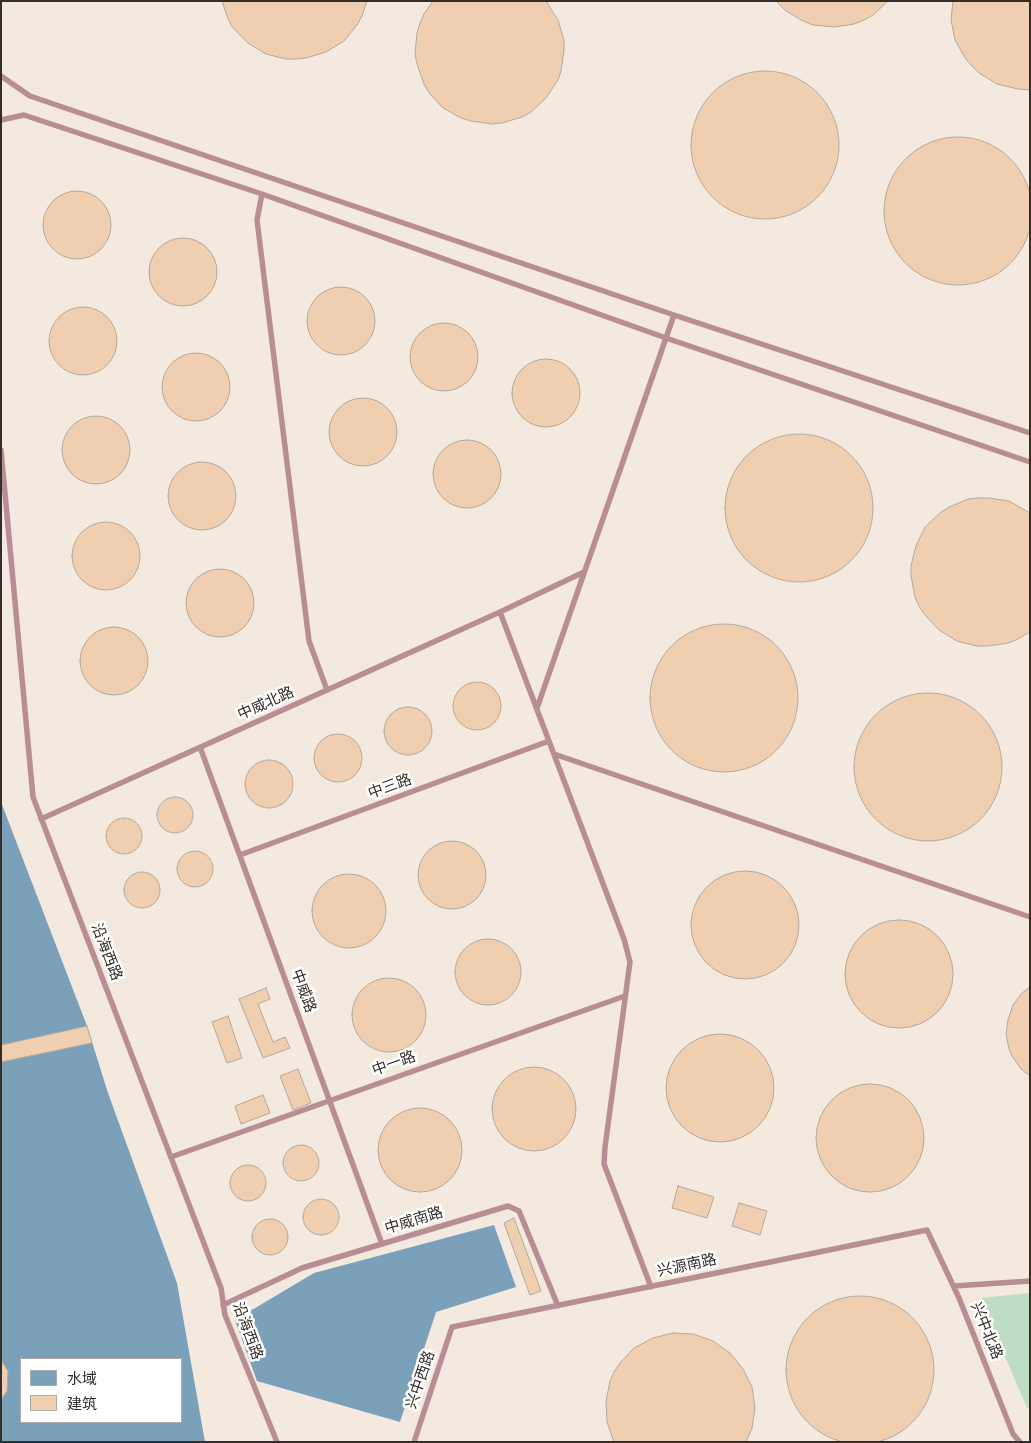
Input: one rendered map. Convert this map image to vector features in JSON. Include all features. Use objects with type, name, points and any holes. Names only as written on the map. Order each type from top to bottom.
[{"type":"lane","points":[[1,76],[30,96],[674,315],[1030,433]]},
{"type":"lane","points":[[1,120],[24,116],[262,194],[666,338],[1030,462]]},
{"type":"lane","points":[[262,194],[257,220],[309,641],[327,690]]},
{"type":"lane","points":[[537,708],[674,315]]},
{"type":"lane","name":"沿海西路","points":[[1,450],[33,797],[221,1288],[225,1315],[277,1442]]},
{"type":"lane","name":"中威北路","points":[[41,819],[500,612],[584,572]]},
{"type":"lane","points":[[500,612],[624,940],[630,962],[604,1164],[651,1287]]},
{"type":"lane","name":"中三路","points":[[240,855],[550,741]]},
{"type":"lane","name":"中威路","points":[[200,747],[382,1244]]},
{"type":"lane","points":[[554,754],[1030,917]]},
{"type":"lane","name":"中一路","points":[[171,1157],[625,996]]},
{"type":"lane","name":"中威南路","points":[[223,1305],[302,1268],[508,1206],[518,1211],[558,1306]]},
{"type":"lane","name":"兴源南路","points":[[452,1327],[927,1230]]},
{"type":"lane","name":"兴中北路","points":[[927,1230],[954,1286],[1014,1434],[1020,1442]]},
{"type":"lane","points":[[954,1286],[1030,1281]]},
{"type":"lane","name":"兴中西路","points":[[414,1442],[452,1327]]},
{"type":"green space","points":[[1030,1293],[1030,1408],[1027,1408],[980,1298]]},
{"type":"water","points":[[1,802],[87,1026],[108,1093],[177,1283],[205,1442],[1,1442]]},
{"type":"water","points":[[494,1225],[516,1287],[436,1312],[400,1422],[257,1381],[235,1320],[314,1273]]},
{"type":"building","points":[[222,1],[367,1],[357,25],[344,41],[326,52],[306,58],[286,59],[266,54],[248,43],[233,28]]},
{"type":"building","points":[[433,1],[546,1],[558,20],[564,40],[564,50],[558,80],[546,98],[531,112],[522,117],[492,124],[461,118],[443,108],[429,93],[424,84],[415,54],[420,23]]},
{"type":"building","points":[[776,1],[888,1],[873,15],[864,20],[854,24],[834,27],[813,25],[803,21],[786,11]]},
{"type":"building","points":[[953,1],[1030,1],[1030,90],[997,84],[979,73],[965,58],[955,40],[951,20]]},
{"type":"building","points":[[765,71],[780,72],[793,76],[818,92],[834,117],[838,130],[838,160],[834,173],[818,198],[793,214],[780,218],[765,219],[750,218],[737,214],[712,198],[696,173],[692,160],[691,145],[692,130],[696,117],[712,92],[737,76],[750,72]]},
{"type":"building","points":[[958,137],[986,142],[999,149],[1010,159],[1020,170],[1027,183],[1032,211],[1027,239],[1020,252],[1010,263],[999,273],[986,280],[958,285],[930,280],[917,273],[906,263],[896,252],[889,239],[884,211],[889,183],[896,170],[906,159],[917,149],[930,142]]},
{"type":"building","points":[[77,191],[90,194],[101,201],[108,212],[111,225],[108,238],[101,249],[90,256],[77,259],[64,256],[53,249],[46,238],[43,225],[46,212],[53,201],[64,194]]},
{"type":"building","points":[[183,238],[196,241],[207,248],[214,259],[217,272],[214,285],[207,296],[196,303],[183,306],[170,303],[159,296],[152,285],[149,272],[152,259],[159,248],[170,241]]},
{"type":"building","points":[[341,287],[354,290],[365,297],[372,308],[375,321],[372,334],[365,345],[354,352],[341,355],[328,352],[317,345],[310,334],[307,321],[310,308],[317,297],[328,290]]},
{"type":"building","points":[[83,307],[96,310],[107,317],[114,328],[117,341],[114,354],[107,365],[96,372],[83,375],[70,372],[59,365],[52,354],[49,341],[52,328],[59,317],[70,310]]},
{"type":"building","points":[[444,323],[457,326],[468,333],[475,344],[478,357],[475,370],[468,381],[457,388],[444,391],[431,388],[420,381],[413,370],[410,357],[413,344],[420,333],[431,326]]},
{"type":"building","points":[[196,353],[209,356],[220,363],[227,374],[230,387],[227,400],[220,411],[209,418],[196,421],[183,418],[172,411],[165,400],[162,387],[165,374],[172,363],[183,356]]},
{"type":"building","points":[[546,359],[559,362],[570,369],[577,380],[580,393],[577,406],[570,417],[559,424],[546,427],[533,424],[522,417],[515,406],[512,393],[515,380],[522,369],[533,362]]},
{"type":"building","points":[[363,398],[376,401],[387,408],[394,419],[397,432],[394,445],[387,456],[376,463],[363,466],[350,463],[339,456],[332,445],[329,432],[332,419],[339,408],[350,401]]},
{"type":"building","points":[[96,416],[109,419],[120,426],[127,437],[130,450],[127,463],[120,474],[109,481],[96,484],[83,481],[72,474],[65,463],[62,450],[65,437],[72,426],[83,419]]},
{"type":"building","points":[[799,434],[814,435],[827,439],[852,455],[868,480],[872,493],[872,523],[868,536],[852,561],[827,577],[814,581],[799,582],[784,581],[771,577],[746,561],[730,536],[726,523],[725,508],[726,493],[730,480],[746,455],[771,439],[784,435]]},
{"type":"building","points":[[467,440],[480,443],[491,450],[498,461],[501,474],[498,487],[491,498],[480,505],[467,508],[454,505],[443,498],[436,487],[433,474],[436,461],[443,450],[454,443]]},
{"type":"building","points":[[202,462],[215,465],[226,472],[233,483],[236,496],[233,509],[226,520],[215,527],[202,530],[189,527],[178,520],[171,509],[168,496],[171,483],[178,472],[189,465]]},
{"type":"building","points":[[968,499],[1009,501],[1030,513],[1030,632],[1008,643],[988,646],[977,646],[957,641],[939,630],[919,606],[915,597],[911,576],[911,566],[916,546],[925,527],[949,507]]},
{"type":"building","points":[[106,522],[119,525],[130,532],[137,543],[140,556],[137,569],[130,580],[119,587],[106,590],[93,587],[82,580],[75,569],[72,556],[75,543],[82,532],[93,525]]},
{"type":"building","points":[[220,569],[233,572],[244,579],[251,590],[254,603],[251,616],[244,627],[233,634],[220,637],[207,634],[196,627],[189,616],[186,603],[189,590],[196,579],[207,572]]},
{"type":"building","points":[[724,624],[739,625],[752,629],[777,645],[793,670],[797,683],[797,713],[793,726],[777,751],[752,767],[739,771],[724,772],[709,771],[696,767],[671,751],[655,726],[651,713],[650,698],[651,683],[655,670],[671,645],[696,629],[709,625]]},
{"type":"building","points":[[114,627],[127,630],[138,637],[145,648],[148,661],[145,674],[138,685],[127,692],[114,695],[101,692],[90,685],[83,674],[80,661],[83,648],[90,637],[101,630]]},
{"type":"building","points":[[477,682],[486,684],[494,689],[499,697],[501,706],[499,715],[494,723],[486,728],[477,730],[468,728],[460,723],[455,715],[453,706],[455,697],[460,689],[468,684]]},
{"type":"building","points":[[928,693],[943,694],[956,698],[981,714],[997,739],[1001,752],[1001,782],[997,795],[981,820],[956,836],[943,840],[928,841],[913,840],[900,836],[875,820],[859,795],[855,782],[854,767],[855,752],[859,739],[875,714],[900,698],[913,694]]},
{"type":"building","points":[[408,707],[417,709],[425,714],[430,722],[432,731],[430,740],[425,748],[417,753],[408,755],[399,753],[391,748],[386,740],[384,731],[386,722],[391,714],[399,709]]},
{"type":"building","points":[[338,734],[347,736],[355,741],[360,749],[362,758],[360,767],[355,775],[347,780],[338,782],[329,780],[321,775],[316,767],[314,758],[316,749],[321,741],[329,736]]},
{"type":"building","points":[[269,760],[278,762],[286,767],[291,775],[293,784],[291,793],[286,801],[278,806],[269,808],[260,806],[252,801],[247,793],[245,784],[247,775],[252,767],[260,762]]},
{"type":"building","points":[[175,797],[182,798],[188,802],[192,808],[192,822],[188,828],[182,832],[175,833],[168,832],[162,828],[158,822],[157,815],[158,808],[162,802],[168,798]]},
{"type":"building","points":[[124,818],[131,819],[137,823],[141,829],[141,843],[137,849],[131,853],[124,854],[117,853],[111,849],[107,843],[106,836],[107,829],[111,823],[117,819]]},
{"type":"building","points":[[452,841],[465,844],[476,851],[483,862],[486,875],[483,888],[476,899],[465,906],[452,909],[439,906],[428,899],[421,888],[418,875],[421,862],[428,851],[439,844]]},
{"type":"building","points":[[195,851],[202,852],[208,856],[212,862],[212,876],[208,882],[202,886],[195,887],[188,886],[182,882],[178,876],[177,869],[178,862],[182,856],[188,852]]},
{"type":"building","points":[[745,871],[766,875],[783,887],[795,904],[799,925],[795,946],[783,963],[766,975],[745,979],[724,975],[707,963],[695,946],[691,925],[695,904],[707,887],[724,875]]},
{"type":"building","points":[[142,872],[149,873],[155,877],[159,883],[159,897],[155,903],[149,907],[142,908],[135,907],[129,903],[125,897],[124,890],[125,883],[129,877],[135,873]]},
{"type":"building","points":[[349,874],[370,880],[380,890],[386,911],[380,932],[370,942],[349,948],[328,942],[318,932],[312,911],[318,890],[328,880]]},
{"type":"building","points":[[899,920],[920,924],[937,936],[949,953],[953,974],[949,995],[937,1012],[920,1024],[899,1028],[878,1024],[861,1012],[849,995],[845,974],[849,953],[861,936],[878,924]]},
{"type":"building","points":[[488,939],[501,941],[511,949],[519,959],[521,972],[519,985],[511,995],[501,1003],[488,1005],[475,1003],[465,995],[457,985],[455,972],[457,959],[465,949],[475,941]]},
{"type":"building","points":[[389,978],[403,981],[415,989],[423,1001],[426,1015],[423,1029],[415,1041],[403,1049],[389,1052],[375,1049],[363,1041],[355,1029],[352,1015],[355,1001],[363,989],[375,981]]},
{"type":"building","points":[[1030,987],[1030,1076],[1021,1069],[1012,1056],[1006,1034],[1013,1005],[1022,993]]},
{"type":"building","points":[[266,988],[270,999],[258,1004],[273,1042],[285,1037],[290,1048],[263,1058],[239,999]]},
{"type":"building","points":[[228,1016],[242,1058],[227,1063],[212,1022]]},
{"type":"building","points":[[87,1026],[92,1043],[1,1062],[1,1045]]},
{"type":"building","points":[[720,1034],[741,1038],[758,1050],[770,1067],[774,1088],[770,1109],[758,1126],[741,1138],[720,1142],[699,1138],[682,1126],[670,1109],[666,1088],[670,1067],[682,1050],[699,1038]]},
{"type":"building","points":[[534,1067],[550,1070],[564,1079],[573,1093],[576,1109],[573,1125],[564,1139],[550,1148],[534,1151],[518,1148],[504,1139],[495,1125],[492,1109],[495,1093],[504,1079],[518,1070]]},
{"type":"building","points":[[298,1069],[311,1103],[293,1110],[280,1076]]},
{"type":"building","points":[[870,1084],[891,1088],[908,1100],[920,1117],[924,1138],[920,1159],[908,1176],[891,1188],[870,1192],[849,1188],[832,1176],[820,1159],[816,1138],[820,1117],[832,1100],[849,1088]]},
{"type":"building","points":[[263,1095],[270,1113],[241,1124],[235,1106]]},
{"type":"building","points":[[420,1108],[436,1111],[450,1120],[459,1134],[462,1150],[459,1166],[450,1180],[436,1189],[420,1192],[404,1189],[390,1180],[381,1166],[378,1150],[381,1134],[390,1120],[404,1111]]},
{"type":"building","points":[[301,1145],[308,1146],[314,1150],[318,1156],[318,1170],[314,1176],[308,1180],[301,1181],[294,1180],[288,1176],[284,1170],[283,1163],[284,1156],[288,1150],[294,1146]]},
{"type":"building","points":[[248,1165],[255,1166],[261,1170],[265,1176],[265,1190],[261,1196],[255,1200],[248,1201],[241,1200],[235,1196],[231,1190],[230,1183],[231,1176],[235,1170],[241,1166]]},
{"type":"building","points":[[678,1186],[714,1197],[707,1218],[672,1208]]},
{"type":"building","points":[[321,1199],[328,1200],[334,1204],[338,1210],[338,1224],[334,1230],[328,1234],[321,1235],[314,1234],[308,1230],[304,1224],[303,1217],[304,1210],[308,1204],[314,1200]]},
{"type":"building","points":[[739,1203],[767,1211],[760,1235],[732,1226]]},
{"type":"building","points":[[514,1218],[541,1291],[530,1295],[504,1223]]},
{"type":"building","points":[[270,1219],[277,1220],[283,1224],[287,1230],[287,1244],[283,1250],[277,1254],[270,1255],[263,1254],[257,1250],[253,1244],[252,1237],[253,1230],[257,1224],[263,1220]]},
{"type":"building","points":[[860,1296],[888,1301],[901,1308],[912,1318],[922,1329],[929,1342],[934,1370],[929,1398],[922,1411],[912,1422],[901,1432],[888,1439],[860,1444],[832,1439],[819,1432],[808,1422],[798,1411],[791,1398],[786,1370],[791,1342],[798,1329],[808,1318],[819,1308],[832,1301]]},
{"type":"building","points":[[673,1333],[693,1334],[713,1341],[730,1353],[743,1369],[752,1387],[755,1408],[752,1428],[746,1442],[614,1442],[607,1422],[606,1401],[614,1372],[634,1348],[653,1338]]},
{"type":"building","points":[[1,1360],[8,1371],[7,1391],[1,1400]]}]
